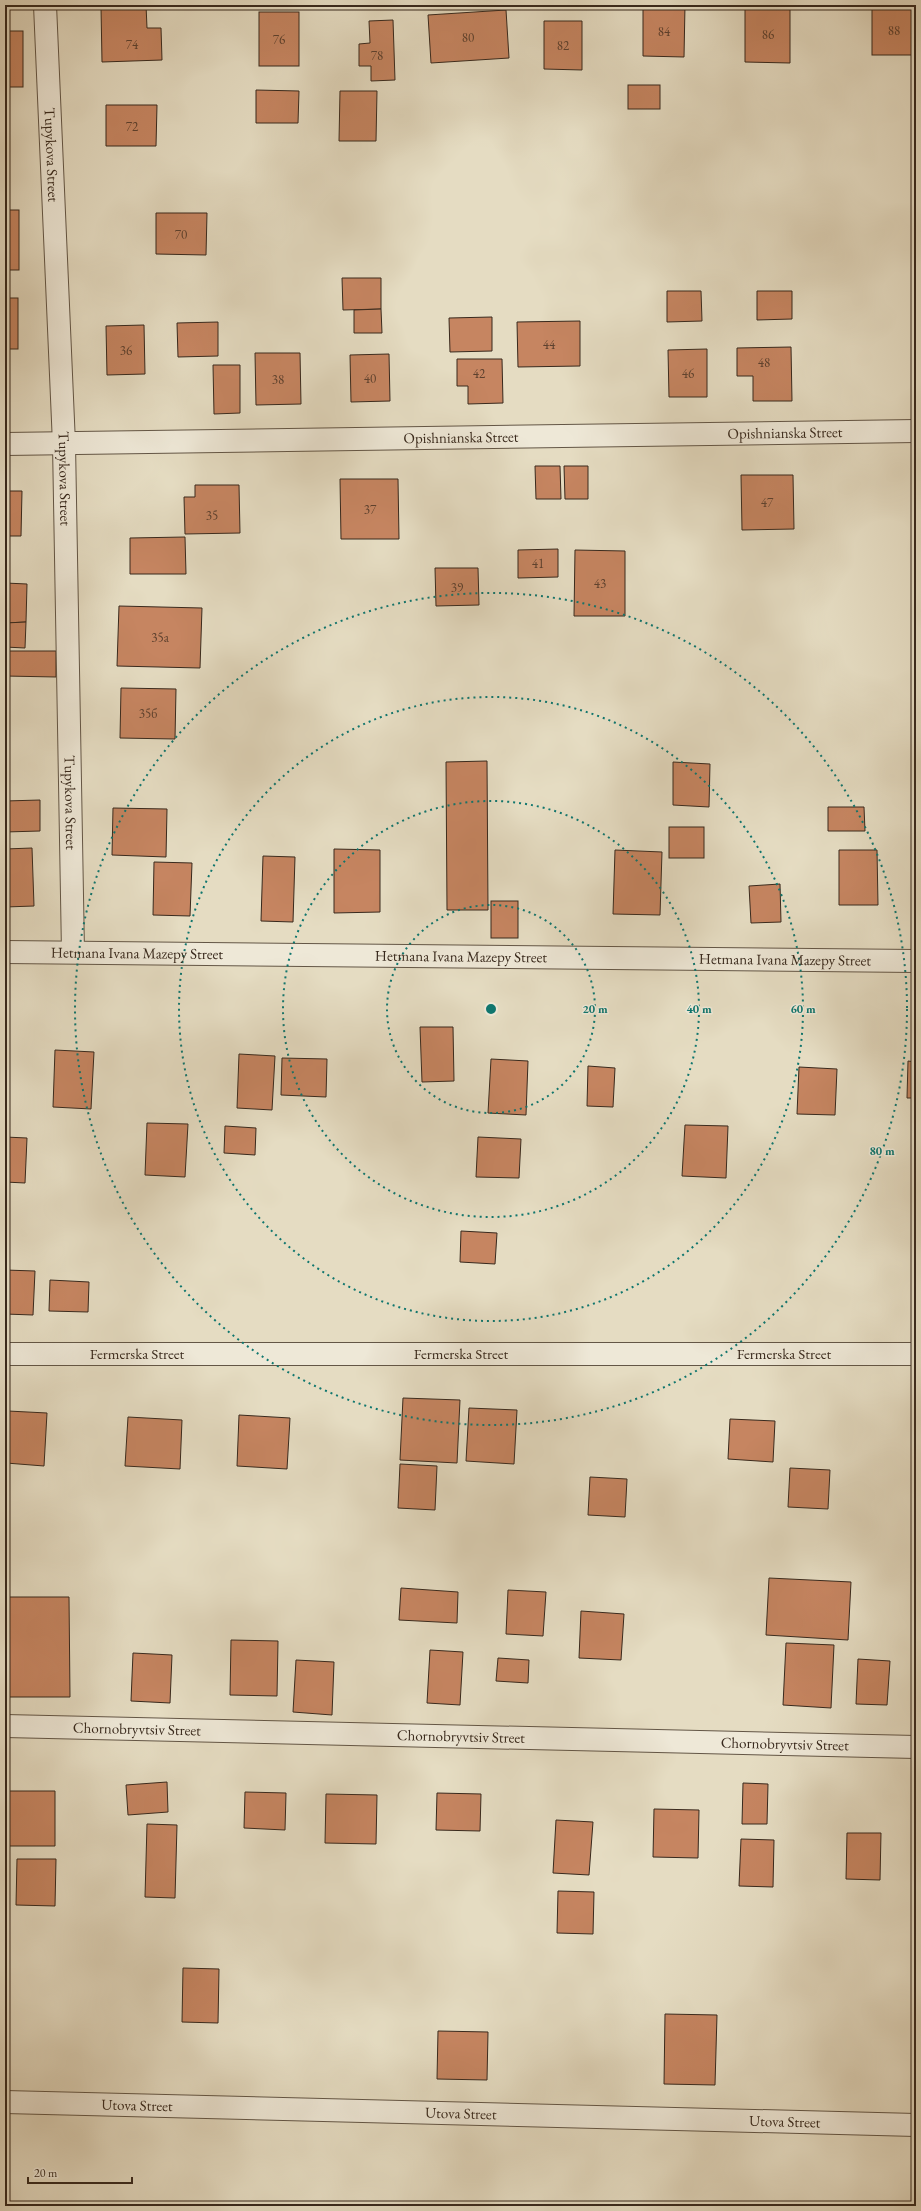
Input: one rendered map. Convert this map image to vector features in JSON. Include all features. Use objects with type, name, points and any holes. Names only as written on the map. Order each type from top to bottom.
[{"type":"street","name":"Tupykova Street","points":[[45,5],[64,444],[73,952]]},
{"type":"street","name":"Opishnianska Street","points":[[5,444],[916,431]]},
{"type":"street","name":"Hetmana Ivana Mazepy Street","points":[[5,952],[916,961]]},
{"type":"street","name":"Fermerska Street","points":[[5,1354],[916,1354]]},
{"type":"street","name":"Chornobryvtsiv Street","points":[[5,1726],[916,1747]]},
{"type":"street","name":"Utova Street","points":[[5,2102],[916,2125]]},
{"type":"building","points":[[146,5],[147,28],[161,28],[162,60],[102,62],[101,7]]},
{"type":"building","points":[[643,5],[685,5],[684,57],[643,56]]},
{"type":"building","points":[[872,5],[916,5],[916,55],[872,55]]},
{"type":"building","points":[[745,6],[790,6],[790,63],[745,62]]},
{"type":"building","points":[[506,10],[509,58],[431,63],[428,15]]},
{"type":"building","points":[[259,12],[299,12],[299,66],[259,66]]},
{"type":"building","points":[[393,20],[395,80],[371,81],[371,66],[359,66],[359,44],[370,43],[369,21]]},
{"type":"building","points":[[544,21],[582,21],[582,70],[544,69]]},
{"type":"building","points":[[5,31],[23,31],[23,87],[5,87]]},
{"type":"building","points":[[628,85],[660,85],[660,109],[628,109]]},
{"type":"building","points":[[256,90],[299,91],[298,123],[256,123]]},
{"type":"building","points":[[340,91],[377,91],[376,141],[339,141]]},
{"type":"building","points":[[106,105],[157,105],[156,146],[106,146]]},
{"type":"building","points":[[5,210],[19,210],[19,270],[5,270]]},
{"type":"building","points":[[156,213],[207,213],[206,255],[156,254]]},
{"type":"building","points":[[342,278],[381,278],[381,309],[343,310]]},
{"type":"building","points":[[667,291],[701,291],[702,321],[667,322]]},
{"type":"building","points":[[757,291],[792,291],[792,319],[757,320]]},
{"type":"building","points":[[5,298],[18,298],[18,349],[5,349]]},
{"type":"building","points":[[381,309],[382,333],[354,333],[354,310]]},
{"type":"building","points":[[492,317],[492,351],[450,352],[449,318]]},
{"type":"building","points":[[580,321],[580,366],[518,367],[517,322]]},
{"type":"building","points":[[218,322],[218,356],[178,357],[177,323]]},
{"type":"building","points":[[144,325],[145,374],[107,375],[106,326]]},
{"type":"building","points":[[791,347],[792,401],[753,401],[753,376],[737,376],[737,348]]},
{"type":"building","points":[[707,349],[707,397],[669,397],[668,350]]},
{"type":"building","points":[[255,353],[300,353],[301,404],[256,405]]},
{"type":"building","points":[[389,354],[390,401],[351,402],[350,355]]},
{"type":"building","points":[[457,359],[502,359],[503,403],[468,404],[468,386],[457,386]]},
{"type":"building","points":[[213,365],[240,365],[240,413],[214,414]]},
{"type":"building","points":[[535,466],[560,466],[561,499],[536,499]]},
{"type":"building","points":[[564,466],[588,466],[588,499],[565,499]]},
{"type":"building","points":[[741,475],[793,475],[794,529],[742,530]]},
{"type":"building","points":[[340,479],[398,479],[399,539],[341,539]]},
{"type":"building","points":[[195,485],[239,485],[240,533],[185,534],[184,497],[195,497]]},
{"type":"building","points":[[5,491],[22,491],[21,536],[5,536]]},
{"type":"building","points":[[185,537],[186,574],[130,574],[130,538]]},
{"type":"building","points":[[558,549],[558,577],[518,578],[518,550]]},
{"type":"building","points":[[575,550],[625,551],[625,616],[574,616]]},
{"type":"building","points":[[435,568],[478,568],[479,605],[436,606]]},
{"type":"building","points":[[5,583],[27,584],[26,622],[5,623]]},
{"type":"building","points":[[119,606],[202,608],[200,668],[117,666]]},
{"type":"building","points":[[26,622],[25,648],[5,647],[5,623]]},
{"type":"building","points":[[5,651],[56,651],[56,677],[5,676]]},
{"type":"building","points":[[121,688],[176,689],[175,739],[120,738]]},
{"type":"building","points":[[487,761],[488,910],[447,910],[446,762]]},
{"type":"building","points":[[673,762],[710,764],[709,807],[673,805]]},
{"type":"building","points":[[40,800],[40,831],[5,832],[5,801]]},
{"type":"building","points":[[828,807],[864,807],[865,831],[828,831]]},
{"type":"building","points":[[113,808],[167,809],[166,857],[112,855]]},
{"type":"building","points":[[669,827],[704,827],[704,858],[669,858]]},
{"type":"building","points":[[32,848],[34,906],[5,907],[5,849]]},
{"type":"building","points":[[334,849],[380,850],[380,912],[334,913]]},
{"type":"building","points":[[615,850],[662,852],[660,915],[613,914]]},
{"type":"building","points":[[839,850],[877,850],[878,905],[839,905]]},
{"type":"building","points":[[263,856],[295,857],[293,922],[261,921]]},
{"type":"building","points":[[154,862],[192,863],[190,916],[153,915]]},
{"type":"building","points":[[780,884],[781,922],[751,923],[749,886]]},
{"type":"building","points":[[491,901],[518,901],[518,938],[491,938]]},
{"type":"building","points":[[420,1027],[453,1027],[454,1081],[422,1082]]},
{"type":"building","points":[[55,1050],[94,1052],[91,1109],[53,1107]]},
{"type":"building","points":[[239,1054],[275,1056],[272,1110],[237,1108]]},
{"type":"building","points":[[282,1058],[327,1059],[326,1097],[281,1095]]},
{"type":"building","points":[[491,1059],[528,1061],[526,1115],[488,1113]]},
{"type":"building","points":[[908,1061],[916,1062],[916,1098],[907,1098]]},
{"type":"building","points":[[588,1066],[615,1068],[613,1107],[587,1106]]},
{"type":"building","points":[[799,1067],[837,1069],[835,1115],[797,1114]]},
{"type":"building","points":[[147,1123],[188,1124],[185,1177],[145,1175]]},
{"type":"building","points":[[685,1125],[728,1126],[726,1178],[682,1176]]},
{"type":"building","points":[[225,1126],[256,1128],[255,1155],[224,1153]]},
{"type":"building","points":[[5,1137],[27,1138],[25,1183],[5,1182]]},
{"type":"building","points":[[478,1137],[521,1139],[519,1178],[476,1177]]},
{"type":"building","points":[[461,1231],[497,1233],[495,1264],[460,1262]]},
{"type":"building","points":[[5,1270],[35,1271],[33,1315],[5,1314]]},
{"type":"building","points":[[50,1280],[89,1282],[88,1312],[49,1311]]},
{"type":"building","points":[[403,1398],[460,1400],[457,1463],[400,1460]]},
{"type":"building","points":[[469,1408],[517,1410],[514,1464],[466,1461]]},
{"type":"building","points":[[8,1411],[47,1413],[44,1466],[6,1463]]},
{"type":"building","points":[[239,1415],[290,1418],[287,1469],[237,1466]]},
{"type":"building","points":[[128,1417],[182,1420],[180,1469],[125,1466]]},
{"type":"building","points":[[730,1419],[775,1421],[773,1462],[728,1459]]},
{"type":"building","points":[[400,1464],[437,1466],[435,1510],[398,1508]]},
{"type":"building","points":[[790,1468],[830,1470],[828,1509],[788,1507]]},
{"type":"building","points":[[590,1477],[627,1479],[625,1517],[588,1515]]},
{"type":"building","points":[[769,1578],[851,1582],[848,1640],[766,1635]]},
{"type":"building","points":[[401,1588],[458,1592],[457,1623],[399,1620]]},
{"type":"building","points":[[508,1590],[546,1592],[543,1636],[506,1634]]},
{"type":"building","points":[[5,1597],[69,1597],[70,1697],[5,1697]]},
{"type":"building","points":[[581,1611],[624,1614],[621,1660],[579,1658]]},
{"type":"building","points":[[231,1640],[278,1641],[277,1696],[230,1695]]},
{"type":"building","points":[[786,1643],[834,1645],[831,1708],[783,1705]]},
{"type":"building","points":[[430,1650],[463,1652],[460,1705],[427,1703]]},
{"type":"building","points":[[133,1653],[172,1655],[170,1703],[131,1701]]},
{"type":"building","points":[[498,1658],[529,1660],[528,1683],[496,1681]]},
{"type":"building","points":[[858,1659],[890,1661],[887,1705],[856,1704]]},
{"type":"building","points":[[296,1660],[334,1662],[332,1715],[293,1712]]},
{"type":"building","points":[[167,1782],[168,1812],[128,1815],[126,1785]]},
{"type":"building","points":[[743,1783],[768,1784],[767,1824],[742,1824]]},
{"type":"building","points":[[6,1791],[55,1791],[55,1846],[7,1846]]},
{"type":"building","points":[[245,1792],[286,1793],[285,1830],[244,1828]]},
{"type":"building","points":[[437,1793],[481,1794],[480,1831],[436,1830]]},
{"type":"building","points":[[326,1794],[377,1795],[376,1844],[325,1843]]},
{"type":"building","points":[[654,1809],[699,1810],[698,1858],[653,1857]]},
{"type":"building","points":[[556,1820],[593,1822],[589,1875],[553,1873]]},
{"type":"building","points":[[147,1824],[177,1825],[175,1898],[145,1897]]},
{"type":"building","points":[[847,1833],[881,1833],[880,1880],[846,1879]]},
{"type":"building","points":[[741,1839],[774,1840],[773,1887],[739,1886]]},
{"type":"building","points":[[17,1859],[56,1859],[55,1906],[16,1905]]},
{"type":"building","points":[[558,1891],[594,1892],[593,1934],[557,1933]]},
{"type":"building","points":[[183,1968],[219,1969],[218,2023],[182,2022]]},
{"type":"building","points":[[665,2014],[717,2015],[715,2085],[664,2084]]},
{"type":"building","points":[[438,2031],[488,2032],[487,2080],[437,2079]]}]
